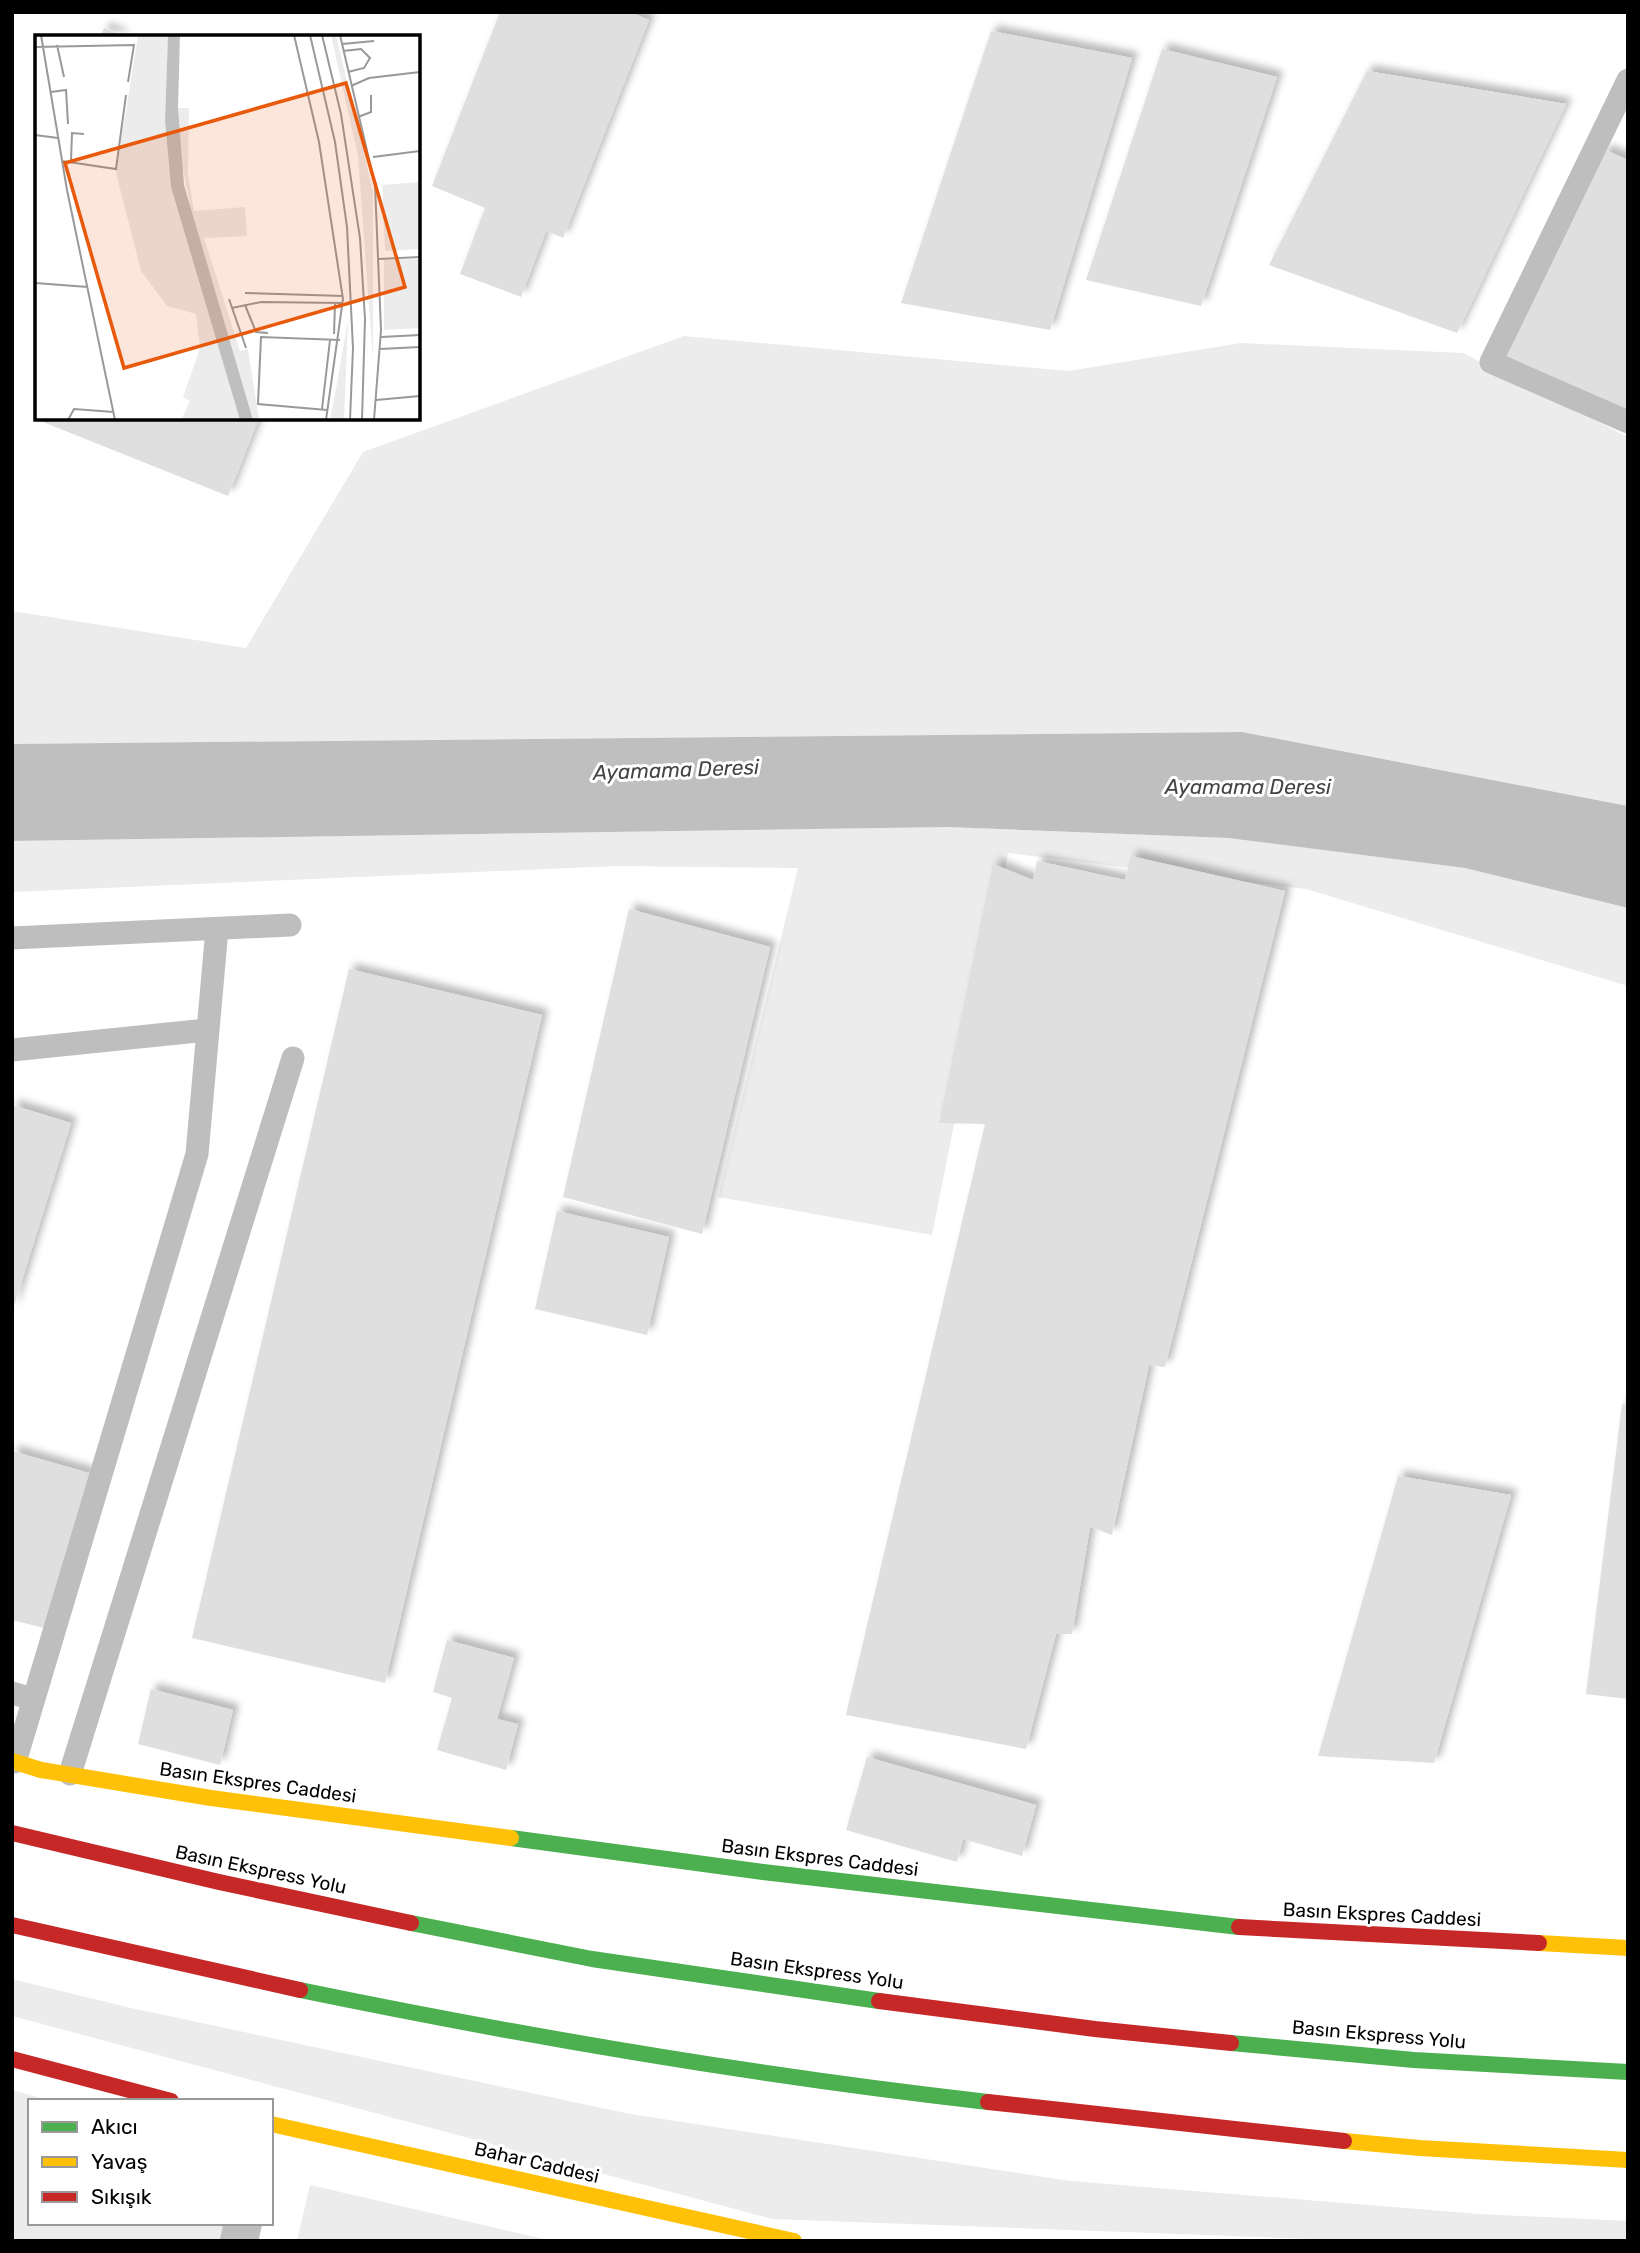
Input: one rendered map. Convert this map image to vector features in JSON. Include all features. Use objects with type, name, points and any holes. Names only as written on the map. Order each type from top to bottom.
[{"type":"main road","name":"Basın Ekspres Caddesi","points":[[13,1762],[211,1798],[762,1872],[1260,1929],[1628,1948]]},
{"type":"main road","name":"Basın Ekspress Yolu","points":[[12,1833],[358,1912],[571,1955],[871,2000],[1223,2043],[1628,2073]]},
{"type":"main road","points":[[12,1925],[464,2024],[850,2086],[1206,2127],[1394,2145],[1628,2160]]},
{"type":"main road","points":[[12,2059],[163,2099]]},
{"type":"main road","name":"Bahar Caddesi","points":[[273,2124],[794,2241]]},
{"type":"lane","points":[[1628,80],[1491,362],[1628,422]]},
{"type":"lane","points":[[12,938],[290,925]]},
{"type":"lane","points":[[13,1762],[23,1696],[197,1154],[217,929]]},
{"type":"lane","points":[[12,1050],[207,1030]]},
{"type":"lane","points":[[70,1774],[293,1058]]},
{"type":"shaded area","points":[[684,336],[1068,371],[1241,343],[1463,353],[1628,437],[1628,806],[1242,732],[12,744],[12,611],[246,648],[363,452]]},
{"type":"shaded area","points":[[948,827],[1228,838],[1465,868],[1628,908],[1628,986],[1306,889],[1008,853],[932,1235],[718,1197],[798,868],[616,866],[12,892],[12,841]]},
{"type":"shaded area","points":[[12,1979],[131,2008],[630,2114],[1070,2181],[1480,2214],[1628,2221],[1628,2241],[1368,2241],[772,2219],[12,2016]]},
{"type":"shaded area","points":[[12,2090],[44,2099],[28,2099],[28,2225],[230,2225],[226,2241],[12,2241]]},
{"type":"shaded area","points":[[310,2185],[552,2241],[297,2241]]},
{"type":"water","name":"Ayamama Deresi","points":[[1242,732],[1628,806],[1628,908],[1465,868],[1228,838],[948,827],[12,841],[12,744]]},
{"type":"building","points":[[500,12],[630,12],[649,20],[563,238],[546,231],[521,297],[460,274],[485,208],[432,186]]},
{"type":"building","points":[[104,28],[121,35],[101,35]]},
{"type":"building","points":[[991,31],[1132,58],[1050,330],[901,303]]},
{"type":"building","points":[[1162,49],[1277,77],[1201,306],[1086,280]]},
{"type":"building","points":[[1367,71],[1566,104],[1457,333],[1269,265]]},
{"type":"building","points":[[1605,150],[1628,160],[1628,410],[1505,359]]},
{"type":"building","points":[[38,420],[258,420],[228,496]]},
{"type":"building","points":[[1131,856],[1285,891],[1165,1367],[1149,1365],[1112,1535],[1090,1527],[1072,1634],[1056,1634],[1026,1749],[846,1715],[985,1124],[939,1123],[993,864],[1033,880],[1037,861],[1125,880]]},
{"type":"building","points":[[629,909],[770,947],[702,1234],[563,1197]]},
{"type":"building","points":[[349,969],[542,1015],[385,1683],[192,1638]]},
{"type":"building","points":[[12,1105],[71,1123],[13,1309],[12,1309]]},
{"type":"building","points":[[557,1211],[669,1237],[647,1335],[535,1309]]},
{"type":"building","points":[[1622,1404],[1628,1405],[1628,1699],[1586,1694]]},
{"type":"building","points":[[12,1451],[89,1473],[44,1628],[12,1620]]},
{"type":"building","points":[[1398,1476],[1511,1495],[1434,1763],[1318,1756]]},
{"type":"building","points":[[447,1640],[514,1658],[497,1719],[518,1724],[506,1770],[437,1750],[452,1698],[433,1692]]},
{"type":"building","points":[[151,1689],[233,1710],[220,1765],[138,1744]]},
{"type":"building","points":[[867,1757],[1036,1805],[1022,1856],[963,1839],[957,1862],[846,1830]]},
{"type":"traffic: fast","points":[[511,1838],[763,1872],[1239,1927]]},
{"type":"traffic: fast","points":[[411,1923],[592,1959],[879,2001]]},
{"type":"traffic: fast","points":[[300,1990],[643,2054],[988,2102]]},
{"type":"traffic: fast","points":[[1231,2043],[1414,2060],[1628,2072]]},
{"type":"traffic: slow","points":[[12,1761],[41,1770],[211,1798],[511,1838]]},
{"type":"traffic: slow","points":[[1539,1943],[1628,1948]]},
{"type":"traffic: slow","points":[[273,2124],[794,2241]]},
{"type":"traffic: slow","points":[[1344,2141],[1628,2160]]},
{"type":"traffic: jam","points":[[12,1833],[219,1882],[411,1923]]},
{"type":"traffic: jam","points":[[12,1925],[300,1990]]},
{"type":"traffic: jam","points":[[1239,1927],[1539,1943]]},
{"type":"traffic: jam","points":[[879,2001],[1095,2029],[1231,2043]]},
{"type":"traffic: jam","points":[[12,2059],[163,2099]]},
{"type":"traffic: jam","points":[[988,2102],[1344,2141]]}]
